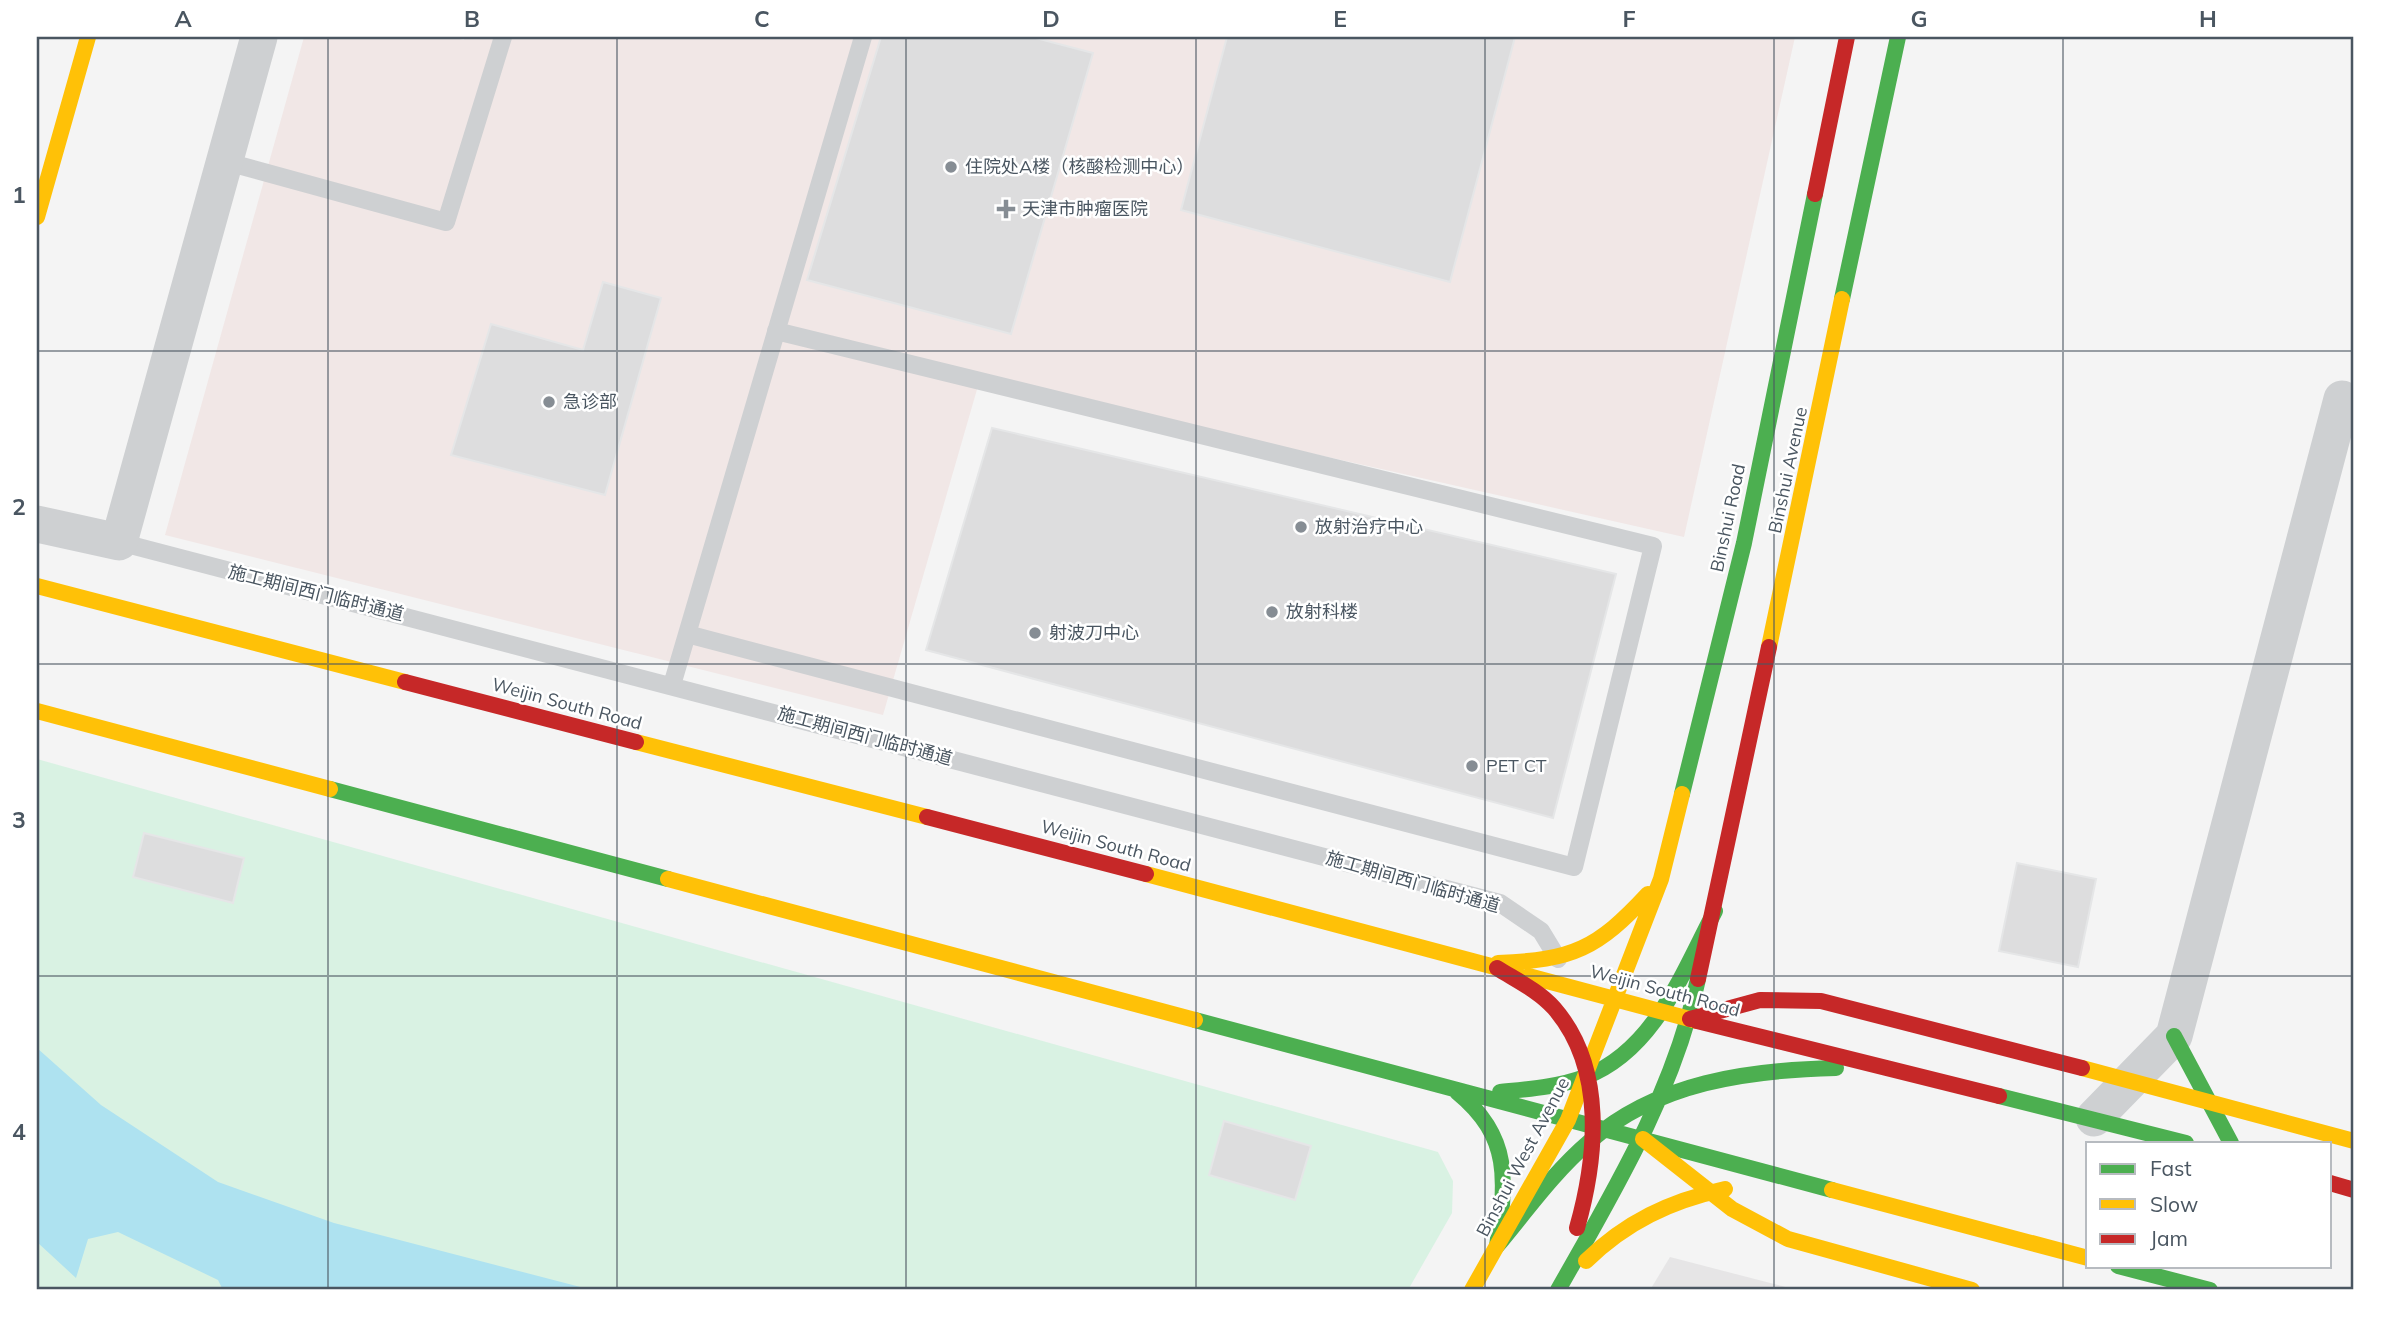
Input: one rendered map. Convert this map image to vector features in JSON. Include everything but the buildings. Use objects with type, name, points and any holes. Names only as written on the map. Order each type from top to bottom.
[{"type":"main road","points":[[37,218],[88,37]]},
{"type":"main road","name":"Binshui Road","points":[[1617,999],[1661,879],[1744,543],[1847,37]]},
{"type":"main road","name":"Binshui Avenue","points":[[1715,911],[1898,37]]},
{"type":"main road","name":"Weijin South Road","points":[[37,586],[1488,963],[1690,1019],[2182,1142]]},
{"type":"main road","points":[[37,711],[1453,1089],[1568,1120],[1597,1131],[1643,1139],[2086,1257]]},
{"type":"main road","points":[[1488,963],[1558,959],[1596,944],[1622,923],[1661,879]]},
{"type":"main road","points":[[1453,1089],[1494,1092],[1545,1090],[1587,1078],[1624,1056],[1645,1035],[1661,1011],[1715,911]]},
{"type":"main road","points":[[1558,1290],[1643,1139],[1690,1019],[1715,911]]},
{"type":"main road","points":[[1488,963],[1554,1007],[1568,1026],[1587,1078],[1597,1131],[1586,1202],[1558,1290]]},
{"type":"main road","name":"Binshui West Avenue","points":[[1472,1290],[1568,1120],[1617,999]]},
{"type":"main road","points":[[1690,1019],[1760,1000],[1821,1001],[2131,1080],[2354,1142]]},
{"type":"main road","points":[[2174,1036],[2230,1142]]},
{"type":"main road","points":[[1497,1247],[1597,1131],[1658,1100],[1718,1079],[1752,1073],[1794,1068],[1890,1068]]},
{"type":"main road","points":[[1453,1089],[1484,1114],[1499,1145],[1503,1191],[1497,1247]]},
{"type":"main road","points":[[1643,1139],[1732,1209],[1788,1239],[1972,1290]]},
{"type":"main road","points":[[1558,1290],[1615,1234],[1643,1214],[1671,1202],[1708,1192],[1744,1185],[1800,1181]]},
{"type":"main road","points":[[2332,1184],[2354,1190]]},
{"type":"main road","points":[[2126,1268],[2210,1290]]},
{"type":"street","points":[[37,524],[119,542],[259,37]]},
{"type":"street","points":[[2094,1118],[2174,1036],[2342,398]]},
{"type":"lane","points":[[226,162],[446,222],[503,37]]},
{"type":"lane","points":[[672,685],[863,37]]},
{"type":"lane","points":[[687,634],[1574,867],[1653,546],[776,331]]},
{"type":"lane","name":"施工期间西门临时通道","points":[[119,542],[1500,903],[1541,931],[1574,986]]},
{"type":"shaded area","name":"天津市肿瘤医院","points":[[304,37],[451,37],[464,40],[465,37],[1795,37],[1684,537],[980,379],[883,715],[165,535]]},
{"type":"shaded area","points":[[1670,1257],[1797,1290],[1650,1290]]},
{"type":"green space","points":[[37,759],[1438,1152],[1453,1181],[1452,1213],[1408,1290],[37,1290]]},
{"type":"water","points":[[37,1048],[101,1105],[218,1182],[334,1223],[592,1290],[223,1290],[218,1280],[118,1232],[88,1239],[76,1278],[37,1242]]},
{"type":"traffic: fast","points":[[1842,299],[1898,37]]},
{"type":"traffic: fast","points":[[1682,794],[1744,543],[1815,194]]},
{"type":"traffic: fast","points":[[330,789],[668,879]]},
{"type":"traffic: fast","points":[[1500,1092],[1533,1089],[1585,1077],[1609,1065],[1630,1049],[1664,1007],[1715,911]]},
{"type":"traffic: fast","points":[[1558,1290],[1621,1178],[1658,1101],[1674,1061],[1698,979]]},
{"type":"traffic: fast","points":[[1195,1020],[1832,1190]]},
{"type":"traffic: fast","points":[[2174,1036],[2230,1142]]},
{"type":"traffic: fast","points":[[1497,1246],[1576,1154],[1616,1122],[1644,1105],[1705,1083],[1738,1076],[1836,1068]]},
{"type":"traffic: fast","points":[[1457,1092],[1488,1126],[1501,1162],[1503,1181],[1497,1246]]},
{"type":"traffic: fast","points":[[1999,1096],[2182,1142]]},
{"type":"traffic: fast","points":[[2126,1268],[2210,1290]]},
{"type":"traffic: slow","points":[[37,217],[88,37]]},
{"type":"traffic: slow","points":[[1769,647],[1842,299]]},
{"type":"traffic: slow","points":[[37,586],[405,682]]},
{"type":"traffic: slow","points":[[37,711],[330,789]]},
{"type":"traffic: slow","points":[[636,742],[927,817]]},
{"type":"traffic: slow","points":[[1472,1290],[1568,1120],[1661,879],[1682,794]]},
{"type":"traffic: slow","points":[[1146,874],[1697,1021]]},
{"type":"traffic: slow","points":[[668,879],[1195,1020]]},
{"type":"traffic: slow","points":[[1498,963],[1546,959],[1582,948],[1614,928],[1648,894]]},
{"type":"traffic: slow","points":[[2082,1068],[2354,1141]]},
{"type":"traffic: slow","points":[[1643,1139],[1732,1209],[1788,1239],[1972,1290]]},
{"type":"traffic: slow","points":[[1586,1261],[1617,1235],[1650,1215],[1686,1200],[1725,1189]]},
{"type":"traffic: slow","points":[[1832,1190],[2086,1257]]},
{"type":"traffic: jam","points":[[1815,194],[1847,37]]},
{"type":"traffic: jam","points":[[1698,979],[1769,647]]},
{"type":"traffic: jam","points":[[405,682],[636,742]]},
{"type":"traffic: jam","points":[[927,817],[1146,874]]},
{"type":"traffic: jam","points":[[1497,968],[1534,991],[1554,1008],[1571,1032],[1582,1058],[1589,1085],[1592,1143],[1584,1201],[1577,1228]]},
{"type":"traffic: jam","points":[[1690,1019],[1760,1000],[1821,1001],[2082,1068]]},
{"type":"traffic: jam","points":[[1697,1021],[1999,1096]]},
{"type":"traffic: jam","points":[[2332,1184],[2354,1190]]},
{"type":"place","name":"住院处A楼（核酸检测中心）","points":[[951,167]]},
{"type":"place","name":"天津市肿瘤医院","points":[[1006,209]]},
{"type":"place","name":"急诊部","points":[[549,402]]},
{"type":"place","name":"放射治疗中心","points":[[1301,527]]},
{"type":"place","name":"放射科楼","points":[[1272,612]]},
{"type":"place","name":"射波刀中心","points":[[1035,633]]},
{"type":"place","name":"PET CT","points":[[1472,766]]}]
